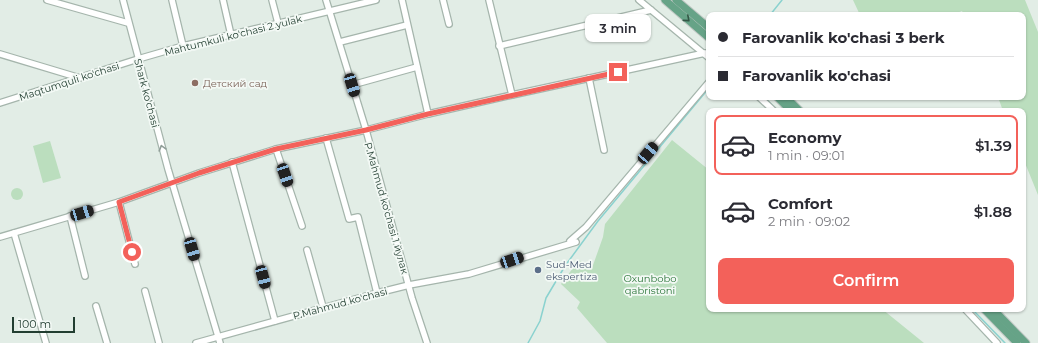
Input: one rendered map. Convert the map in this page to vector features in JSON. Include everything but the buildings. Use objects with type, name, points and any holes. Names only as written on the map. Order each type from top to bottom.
[{"type":"main road","points":[[665,0],[706,35]]},
{"type":"main road","points":[[676,0],[706,25]]},
{"type":"main road","points":[[780,100],[788,108]]},
{"type":"main road","points":[[789,100],[797,108]]},
{"type":"main road","points":[[987,312],[1017,343]]},
{"type":"main road","points":[[996,312],[1026,343]]},
{"type":"street","points":[[47,0],[128,23]]},
{"type":"street","name":"Shark ko'chasi","points":[[123,0],[128,23],[173,184],[220,343]]},
{"type":"street","points":[[172,0],[183,46]]},
{"type":"street","points":[[223,0],[231,35]]},
{"type":"street","points":[[272,0],[278,23]]},
{"type":"street","name":"P.Mahmud ko'chasi 1 йулак","points":[[326,0],[366,130],[409,285],[427,343]]},
{"type":"street","name":"Mahtumkuli ko'chasi 2 yulak","points":[[138,59],[183,46],[376,0]]},
{"type":"street","points":[[402,0],[416,67],[428,114]]},
{"type":"street","points":[[444,0],[449,24]]},
{"type":"street","points":[[489,0],[512,95]]},
{"type":"street","points":[[639,0],[706,54]]},
{"type":"street","points":[[499,46],[651,10]]},
{"type":"street","points":[[340,42],[407,25]]},
{"type":"street","points":[[0,54],[81,78]]},
{"type":"street","points":[[0,237],[119,202],[232,162],[276,149],[366,130],[428,114],[589,78],[706,55]]},
{"type":"street","name":"Maqtumquli ko'chasi","points":[[0,103],[138,59]]},
{"type":"street","points":[[352,85],[416,67]]},
{"type":"street","points":[[589,78],[604,150]]},
{"type":"street","name":"P.Mahmud ko'chasi","points":[[486,269],[572,240],[586,227],[706,86]]},
{"type":"street","points":[[762,100],[771,108]]},
{"type":"street","points":[[326,138],[349,219],[358,217],[377,293]]},
{"type":"street","points":[[276,149],[302,226]]},
{"type":"street","points":[[232,162],[275,321]]},
{"type":"street","points":[[119,202],[135,264]]},
{"type":"street","points":[[70,216],[85,276]]},
{"type":"street","points":[[14,233],[46,343]]},
{"type":"street","name":"P.Mahmud ko'chasi","points":[[196,343],[377,293],[409,285],[469,274],[576,242]]},
{"type":"street","points":[[307,250],[323,307]]},
{"type":"street","points":[[145,291],[159,343]]},
{"type":"street","points":[[96,306],[107,343]]},
{"type":"street","points":[[968,312],[997,343]]},
{"type":"green space","points":[[853,0],[1025,0],[1038,32],[1038,195],[1026,165],[1026,108],[1002,108],[999,100],[1026,100],[1026,12],[859,12]]},
{"type":"green space","name":"Oxunbobo qabristoni","points":[[672,140],[706,168],[706,312],[886,312],[924,343],[607,343],[577,308],[580,302],[561,284],[579,260],[592,268],[603,237],[605,224]]},
{"type":"green space","points":[[50,141],[61,178],[43,183],[33,146]]},
{"type":"green space","points":[[17,188],[21,190],[23,194],[21,198],[17,200],[13,198],[11,194],[13,190]]},
{"type":"waterway","points":[[772,12],[782,0]]},
{"type":"waterway","points":[[528,343],[540,321],[546,298],[565,266],[598,221],[706,92]]},
{"type":"waterway","points":[[767,100],[775,108]]},
{"type":"waterway","points":[[975,312],[1005,343]]},
{"type":"place","name":"Детский сад","points":[[195,83]]},
{"type":"place","name":"Sud-Med ekspertiza","points":[[538,270]]},
{"type":"route","points":[[132,252],[119,202],[199,173],[276,149],[366,130],[428,114],[618,72]]}]
